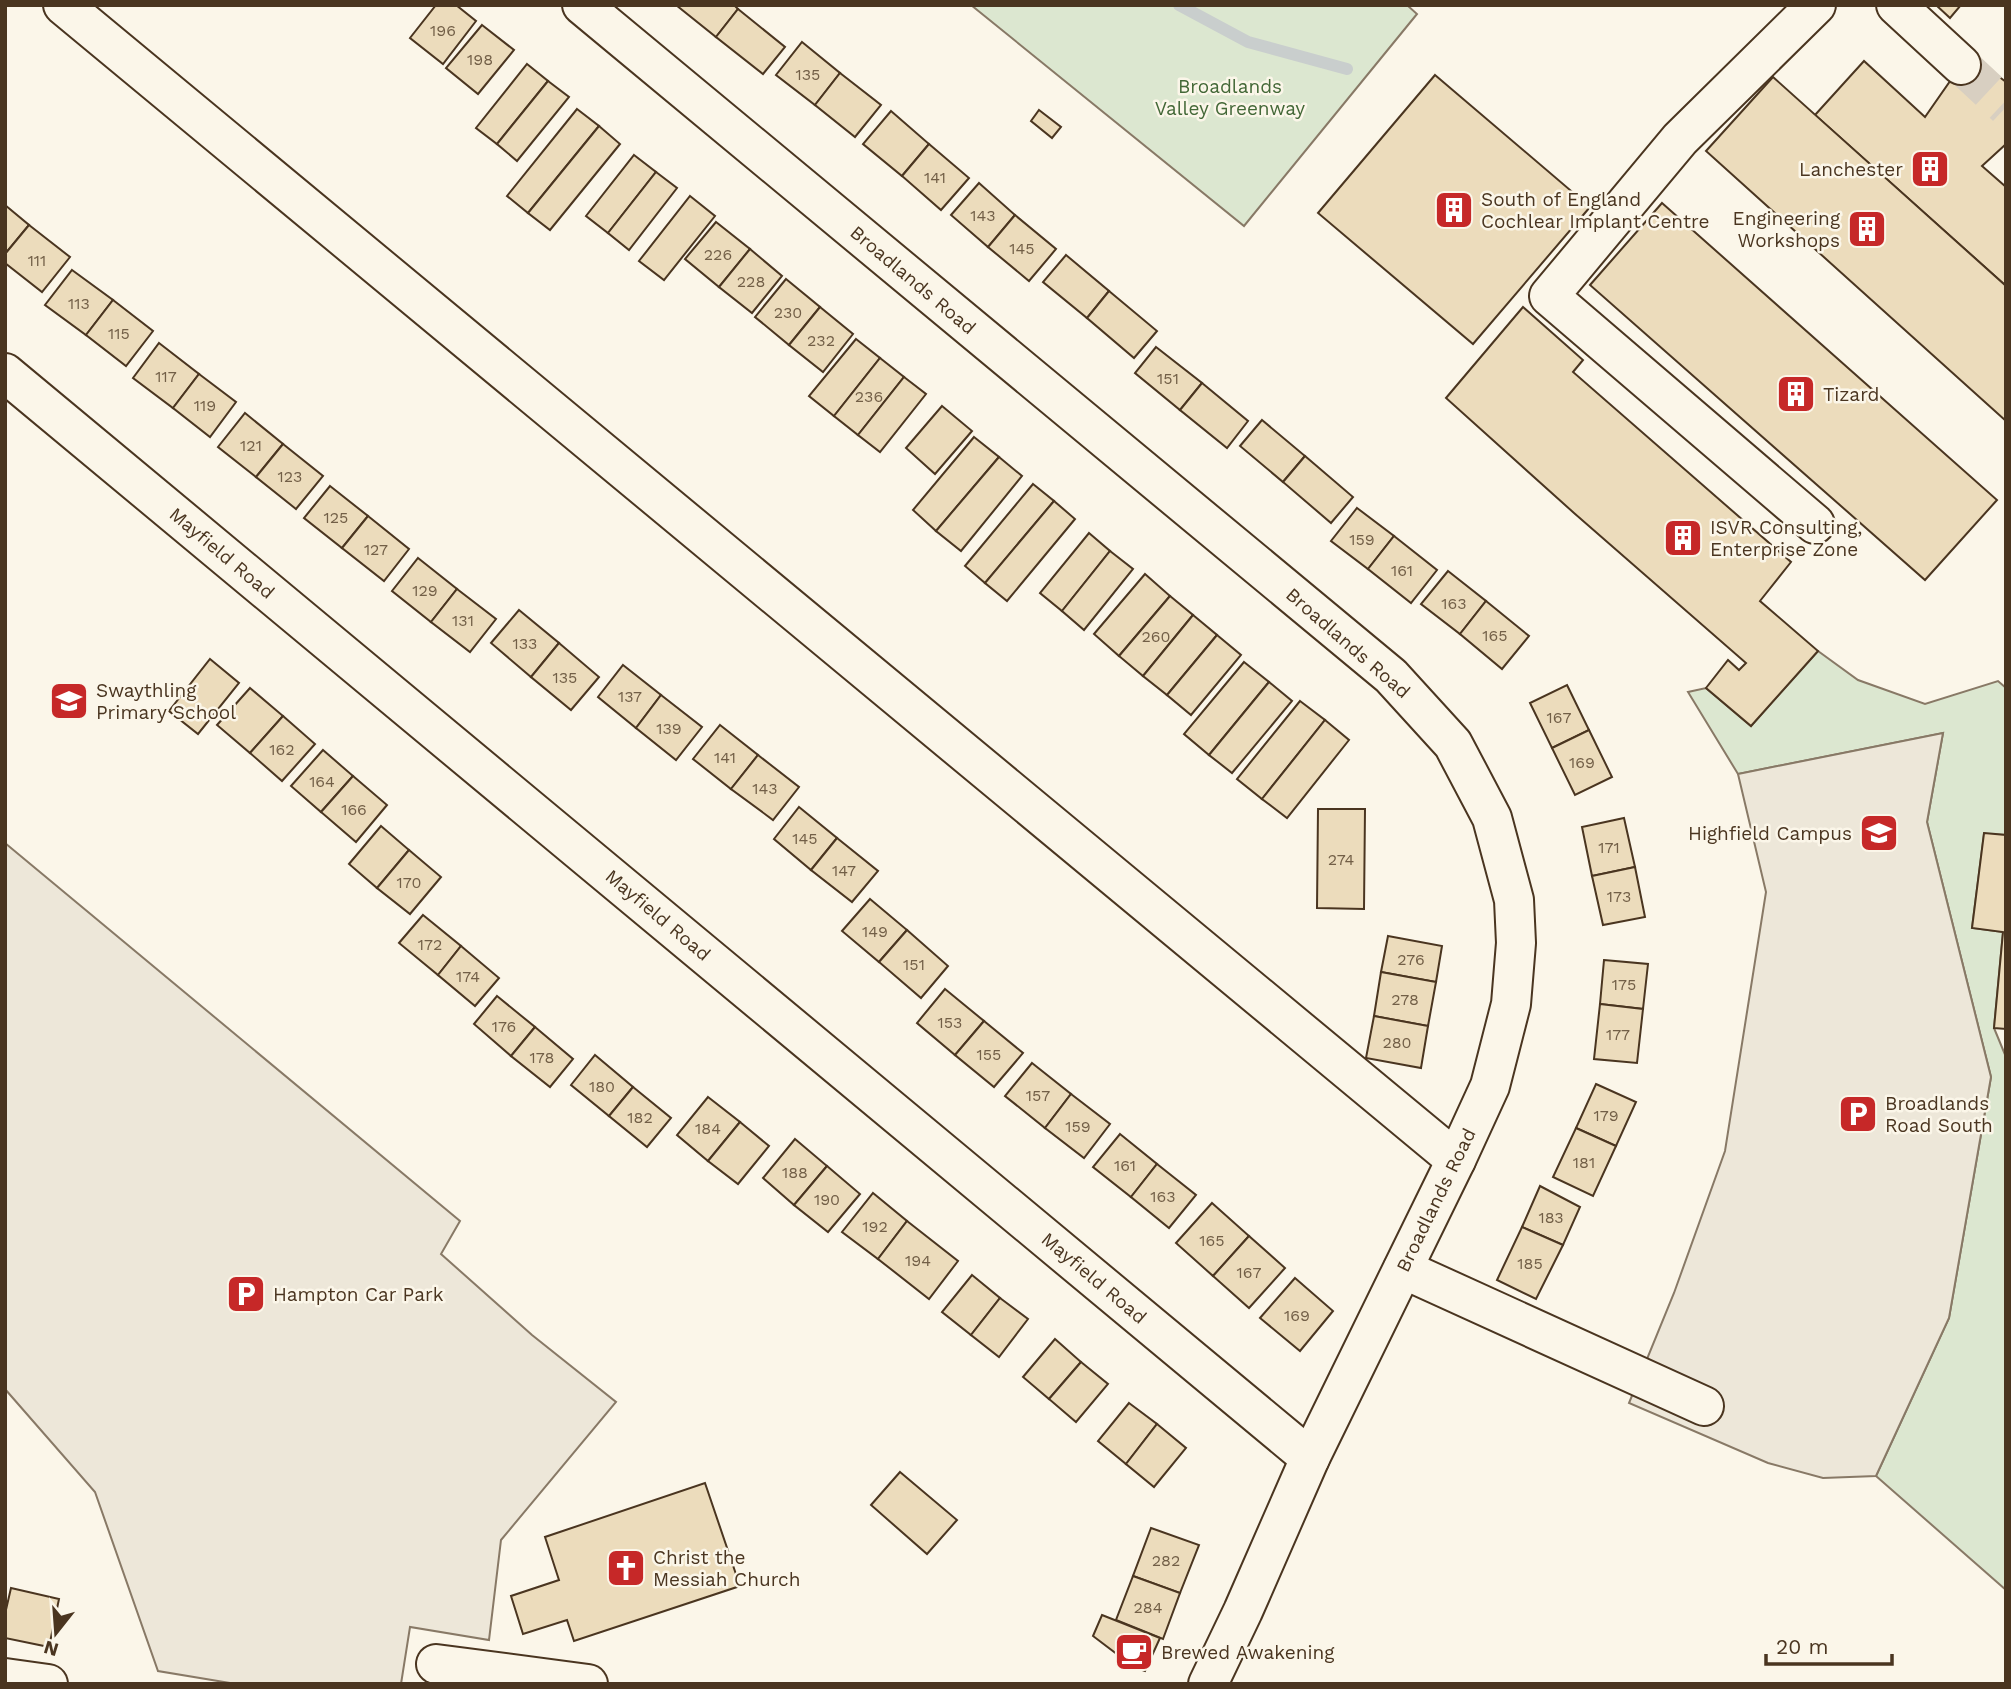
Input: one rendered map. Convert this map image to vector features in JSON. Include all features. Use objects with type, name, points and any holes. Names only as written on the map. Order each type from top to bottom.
[{"type":"street","points":[[62,5],[1456,1160]]},
{"type":"street","name":"Broadlands Road","points":[[582,5],[1391,676],[1453,744],[1492,818],[1514,900],[1516,943],[1511,1004],[1490,1086],[1310,1458],[1208,1684]]},
{"type":"street","points":[[1815,524],[1549,296],[1680,139],[1816,5]]},
{"type":"street","points":[[1896,5],[1961,65]]},
{"type":"street","name":"Mayfield Road","points":[[5,373],[1310,1458]]},
{"type":"street","points":[[1403,1269],[1704,1406]]},
{"type":"street","points":[[436,1664],[588,1684]]},
{"type":"street","points":[[5,1678],[48,1684]]},
{"type":"green space","name":"Broadlands Valley Greenway","points":[[971,5],[1407,5],[1417,14],[1244,226]]},
{"type":"green space","points":[[1818,651],[1858,680],[1925,704],[1998,681],[2006,688],[2006,835],[1984,834],[1972,928],[2003,932],[1994,1028],[2006,1057],[2006,1590],[1876,1476],[1949,1318],[1991,1077],[1927,822],[1943,733],[1738,774],[1688,692],[1706,688],[1751,726]]},
{"type":"shaded area","name":"Broadlands Road South","points":[[1943,733],[1927,822],[1991,1077],[1949,1318],[1876,1476],[1823,1478],[1768,1463],[1629,1403],[1674,1293],[1725,1151],[1766,892],[1738,774]]},
{"type":"shaded area","name":"Hampton Car Park","points":[[5,843],[460,1221],[441,1254],[532,1335],[616,1402],[501,1540],[489,1640],[410,1627],[401,1684],[236,1684],[158,1671],[95,1492],[5,1389]]},
{"type":"building","points":[[436,5],[456,5],[476,21],[443,64],[410,38]]},
{"type":"building","points":[[676,5],[734,5],[738,9],[716,37]]},
{"type":"building","points":[[1936,5],[1961,5],[1950,18]]},
{"type":"building","points":[[738,9],[785,47],[763,74],[716,37]]},
{"type":"building","points":[[482,25],[514,50],[478,94],[446,68]]},
{"type":"building","points":[[802,42],[840,73],[815,105],[776,75]]},
{"type":"building","name":"Lanchester","points":[[1969,54],[2006,82],[2006,144],[1982,166],[2006,187],[2006,286],[1815,115],[1864,61],[1925,117]]},
{"type":"building","points":[[527,64],[548,81],[497,144],[476,128]]},
{"type":"building","points":[[840,73],[881,105],[855,137],[815,105]]},
{"type":"building","name":"South of England Cochlear Implant Centre","points":[[1435,75],[1590,207],[1473,344],[1318,213]]},
{"type":"building","name":"Engineering Workshops","points":[[1773,77],[2006,286],[2006,421],[1706,151]]},
{"type":"building","points":[[548,81],[569,97],[517,161],[497,144]]},
{"type":"building","points":[[577,109],[599,126],[528,213],[507,196]]},
{"type":"building","points":[[1039,110],[1061,127],[1052,138],[1031,121]]},
{"type":"building","points":[[891,111],[929,144],[902,176],[863,144]]},
{"type":"building","points":[[599,126],[620,144],[550,230],[528,213]]},
{"type":"building","points":[[929,144],[969,178],[941,210],[902,176]]},
{"type":"building","points":[[634,155],[656,172],[608,233],[586,216]]},
{"type":"building","points":[[656,172],[677,188],[629,250],[608,233]]},
{"type":"building","points":[[979,183],[1015,215],[988,247],[951,215]]},
{"type":"building","points":[[690,196],[715,216],[664,280],[639,261]]},
{"type":"building","name":"Tizard","points":[[1662,203],[1997,500],[1925,580],[1590,285]]},
{"type":"building","points":[[5,205],[29,225],[5,254]]},
{"type":"building","points":[[1015,215],[1056,249],[1029,281],[988,247]]},
{"type":"building","points":[[716,222],[750,249],[719,287],[685,259]]},
{"type":"building","points":[[29,225],[70,257],[42,292],[5,263],[5,254]]},
{"type":"building","points":[[750,249],[782,276],[752,313],[719,287]]},
{"type":"building","points":[[1066,255],[1109,291],[1087,318],[1043,282]]},
{"type":"building","points":[[72,270],[113,300],[86,335],[45,305]]},
{"type":"building","points":[[786,279],[820,307],[789,345],[755,317]]},
{"type":"building","points":[[1109,291],[1157,331],[1134,358],[1087,318]]},
{"type":"building","points":[[113,300],[153,331],[126,366],[86,335]]},
{"type":"building","points":[[820,307],[853,334],[823,372],[789,345]]},
{"type":"building","name":"ISVR Consulting, Enterprise Zone","points":[[1523,307],[1583,360],[1573,372],[1791,562],[1760,601],[1818,651],[1751,726],[1706,688],[1728,660],[1739,670],[1746,663],[1446,398]]},
{"type":"building","points":[[856,339],[880,358],[834,416],[809,396]]},
{"type":"building","points":[[159,343],[199,374],[173,408],[133,378]]},
{"type":"building","points":[[1156,347],[1202,383],[1180,410],[1135,373]]},
{"type":"building","points":[[880,358],[904,377],[858,435],[834,416]]},
{"type":"building","points":[[199,374],[236,402],[210,437],[173,408]]},
{"type":"building","points":[[904,377],[926,394],[880,452],[858,435]]},
{"type":"building","points":[[1202,383],[1248,421],[1227,448],[1180,410]]},
{"type":"building","points":[[942,406],[972,431],[935,474],[906,448]]},
{"type":"building","points":[[245,413],[283,444],[256,477],[218,447]]},
{"type":"building","points":[[1262,420],[1305,456],[1283,482],[1240,446]]},
{"type":"building","points":[[974,437],[999,457],[936,531],[913,510]]},
{"type":"building","points":[[283,444],[323,476],[296,509],[256,477]]},
{"type":"building","points":[[1305,456],[1353,497],[1331,523],[1283,482]]},
{"type":"building","points":[[999,457],[1022,476],[961,551],[936,531]]},
{"type":"building","points":[[1033,484],[1054,501],[985,583],[965,566]]},
{"type":"building","points":[[330,486],[368,516],[342,548],[304,518]]},
{"type":"building","points":[[1054,501],[1075,519],[1007,601],[985,583]]},
{"type":"building","points":[[1357,508],[1394,536],[1368,569],[1331,541]]},
{"type":"building","points":[[368,516],[409,549],[384,581],[342,548]]},
{"type":"building","points":[[1089,533],[1110,551],[1062,611],[1040,593]]},
{"type":"building","points":[[1394,536],[1437,570],[1411,603],[1368,569]]},
{"type":"building","points":[[1110,551],[1133,569],[1084,630],[1062,611]]},
{"type":"building","points":[[418,558],[457,589],[431,622],[392,591]]},
{"type":"building","points":[[1448,571],[1486,601],[1460,634],[1421,604]]},
{"type":"building","points":[[1145,574],[1170,596],[1119,656],[1094,634]]},
{"type":"building","points":[[457,589],[496,619],[470,652],[431,622]]},
{"type":"building","points":[[1170,596],[1193,615],[1143,676],[1119,656]]},
{"type":"building","points":[[1486,601],[1529,636],[1502,669],[1460,634]]},
{"type":"building","points":[[519,610],[559,643],[531,677],[491,643]]},
{"type":"building","points":[[1193,615],[1217,635],[1167,695],[1143,676]]},
{"type":"building","points":[[1217,635],[1241,655],[1191,715],[1167,695]]},
{"type":"building","points":[[559,643],[599,677],[571,710],[531,677]]},
{"type":"building","points":[[210,659],[239,683],[198,734],[169,711]]},
{"type":"building","points":[[1244,662],[1269,682],[1209,755],[1184,734]]},
{"type":"building","points":[[623,665],[661,695],[636,728],[598,697]]},
{"type":"building","points":[[1269,682],[1292,701],[1232,773],[1209,755]]},
{"type":"building","points":[[1567,685],[1589,730],[1552,748],[1530,703]]},
{"type":"building","points":[[250,688],[283,716],[250,753],[217,725]]},
{"type":"building","points":[[661,695],[702,727],[676,760],[636,728]]},
{"type":"building","points":[[1300,701],[1325,720],[1262,799],[1237,779]]},
{"type":"building","points":[[283,716],[315,744],[282,781],[250,753]]},
{"type":"building","points":[[1325,720],[1349,740],[1287,818],[1262,799]]},
{"type":"building","points":[[720,725],[758,755],[731,789],[693,759]]},
{"type":"building","points":[[1589,730],[1612,777],[1575,795],[1552,748]]},
{"type":"building","points":[[323,750],[353,776],[321,812],[291,786]]},
{"type":"building","points":[[758,755],[799,787],[773,820],[731,789]]},
{"type":"building","points":[[353,776],[387,805],[356,842],[321,812]]},
{"type":"building","points":[[799,807],[837,838],[811,870],[774,839]]},
{"type":"building","points":[[1318,809],[1365,809],[1364,909],[1317,908]]},
{"type":"building","points":[[1624,818],[1635,867],[1592,876],[1582,827]]},
{"type":"building","points":[[381,826],[409,850],[377,888],[349,864]]},
{"type":"building","points":[[1984,833],[2006,835],[2006,1029],[1994,1028],[2003,932],[1972,928]]},
{"type":"building","points":[[837,838],[878,871],[852,902],[811,870]]},
{"type":"building","points":[[409,850],[441,877],[410,914],[377,888]]},
{"type":"building","points":[[1635,867],[1645,917],[1603,925],[1592,876]]},
{"type":"building","points":[[870,899],[907,930],[879,962],[842,931]]},
{"type":"building","points":[[423,915],[461,946],[438,975],[399,943]]},
{"type":"building","points":[[907,930],[948,966],[921,998],[879,962]]},
{"type":"building","points":[[1388,936],[1442,946],[1436,982],[1381,972]]},
{"type":"building","points":[[461,946],[499,978],[475,1006],[438,975]]},
{"type":"building","points":[[1604,960],[1648,964],[1643,1009],[1600,1004]]},
{"type":"building","points":[[1381,972],[1436,982],[1428,1026],[1374,1016]]},
{"type":"building","points":[[945,989],[984,1021],[955,1055],[917,1023]]},
{"type":"building","points":[[497,996],[535,1027],[511,1056],[474,1024]]},
{"type":"building","points":[[1600,1004],[1643,1009],[1637,1063],[1594,1059]]},
{"type":"building","points":[[1374,1016],[1428,1026],[1421,1068],[1366,1058]]},
{"type":"building","points":[[984,1021],[1023,1053],[994,1087],[955,1055]]},
{"type":"building","points":[[535,1027],[573,1059],[550,1087],[511,1056]]},
{"type":"building","points":[[595,1055],[633,1087],[609,1116],[571,1085]]},
{"type":"building","points":[[1032,1063],[1071,1094],[1045,1128],[1005,1096]]},
{"type":"building","points":[[1596,1084],[1636,1102],[1616,1146],[1576,1128]]},
{"type":"building","points":[[633,1087],[671,1118],[647,1147],[609,1116]]},
{"type":"building","points":[[1071,1094],[1110,1124],[1084,1158],[1045,1128]]},
{"type":"building","points":[[708,1097],[740,1122],[708,1161],[677,1135]]},
{"type":"building","points":[[740,1122],[769,1146],[738,1184],[708,1161]]},
{"type":"building","points":[[1576,1128],[1616,1146],[1593,1196],[1553,1177]]},
{"type":"building","points":[[1120,1134],[1157,1164],[1131,1197],[1093,1167]]},
{"type":"building","points":[[795,1139],[827,1166],[794,1205],[763,1178]]},
{"type":"building","points":[[1157,1164],[1196,1195],[1169,1228],[1131,1197]]},
{"type":"building","points":[[827,1166],[860,1194],[828,1232],[794,1205]]},
{"type":"building","points":[[1540,1186],[1580,1207],[1563,1245],[1522,1227]]},
{"type":"building","points":[[873,1193],[907,1221],[878,1259],[842,1232]]},
{"type":"building","points":[[1212,1203],[1249,1236],[1213,1276],[1176,1243]]},
{"type":"building","points":[[907,1221],[958,1261],[929,1299],[878,1259]]},
{"type":"building","points":[[1522,1227],[1563,1245],[1536,1299],[1497,1280]]},
{"type":"building","points":[[1249,1236],[1285,1268],[1249,1308],[1213,1276]]},
{"type":"building","points":[[972,1275],[1000,1298],[971,1335],[942,1312]]},
{"type":"building","points":[[1295,1278],[1333,1311],[1300,1351],[1260,1318]]},
{"type":"building","points":[[1000,1298],[1028,1319],[999,1357],[971,1335]]},
{"type":"building","points":[[1055,1339],[1081,1362],[1049,1399],[1023,1377]]},
{"type":"building","points":[[1081,1362],[1108,1384],[1076,1422],[1049,1399]]},
{"type":"building","points":[[1129,1403],[1157,1424],[1126,1464],[1098,1441]]},
{"type":"building","points":[[1157,1424],[1186,1448],[1154,1487],[1126,1464]]},
{"type":"building","points":[[900,1472],[957,1520],[927,1554],[871,1505]]},
{"type":"building","points":[[705,1483],[740,1586],[574,1641],[567,1620],[523,1634],[511,1596],[559,1580],[545,1537]]},
{"type":"building","points":[[1151,1528],[1199,1545],[1180,1593],[1133,1576]]},
{"type":"building","points":[[1133,1576],[1180,1593],[1163,1639],[1116,1620]]},
{"type":"building","points":[[11,1588],[59,1599],[49,1647],[5,1638],[5,1614]]},
{"type":"building","name":"Brewed Awakening","points":[[1102,1615],[1160,1638],[1145,1671],[1134,1667],[1093,1636]]},
{"type":"waterway","points":[[1179,5],[1248,42],[1347,69]]},
{"type":"tunnel","points":[[1961,65],[2006,107]]},
{"type":"place","name":"Lanchester","points":[[1930,169]]},
{"type":"place","name":"South of England Cochlear Implant Centre","points":[[1454,210]]},
{"type":"place","name":"Engineering Workshops","points":[[1867,229]]},
{"type":"place","name":"Tizard","points":[[1796,394]]},
{"type":"place","name":"ISVR Consulting, Enterprise Zone","points":[[1683,538]]},
{"type":"place","name":"Swaythling Primary School","points":[[69,701]]},
{"type":"place","name":"Highfield Campus","points":[[1879,833]]},
{"type":"place","name":"Broadlands Road South","points":[[1858,1114]]},
{"type":"place","name":"Hampton Car Park","points":[[246,1294]]},
{"type":"place","name":"Christ the Messiah Church","points":[[626,1568]]},
{"type":"place","name":"Brewed Awakening","points":[[1134,1652]]}]
